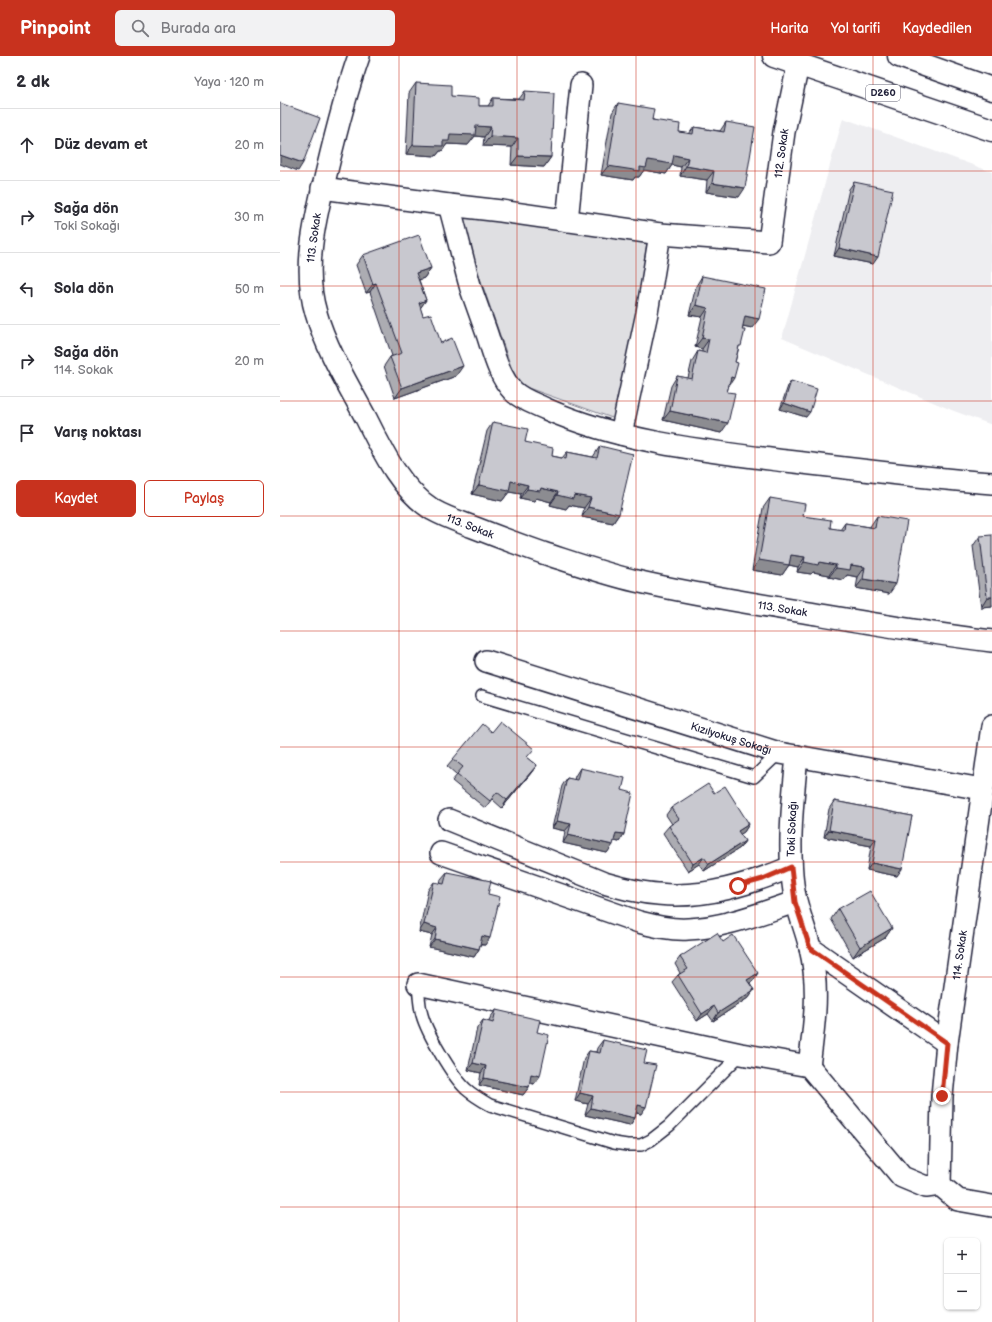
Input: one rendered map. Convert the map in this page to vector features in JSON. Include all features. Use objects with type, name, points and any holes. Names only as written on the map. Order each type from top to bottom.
[{"type":"main road","name":"D260","points":[[774,56],[992,130]]},
{"type":"main road","points":[[899,56],[992,89]]},
{"type":"street","name":"113. Sokak","points":[[359,56],[342,109],[322,188],[310,265],[310,289],[315,313],[326,340],[342,372],[383,450],[395,470],[413,493],[433,509],[521,546],[591,569],[635,581],[684,592],[951,636],[992,641]]},
{"type":"street","name":"112. Sokak","points":[[660,234],[769,242],[784,132],[798,65]]},
{"type":"street","points":[[567,221],[581,84]]},
{"type":"street","points":[[322,188],[449,205],[502,210],[660,234],[647,313],[621,434]]},
{"type":"street","points":[[449,205],[471,288],[496,361],[504,378],[514,391],[524,399],[569,419],[651,441],[735,454],[866,471],[992,483]]},
{"type":"street","name":"Kızılyokuş Sokağı","points":[[486,661],[788,755],[982,789]]},
{"type":"street","name":"114. Sokak","points":[[940,1185],[942,1096],[947,1043],[992,726]]},
{"type":"street","name":"Toki Sokağı","points":[[788,755],[791,820],[791,867],[795,902],[810,948],[814,977],[815,1011],[809,1066]]},
{"type":"street","points":[[449,820],[604,883],[629,890],[658,894],[681,895],[738,886],[763,879],[791,867]]},
{"type":"street","points":[[441,853],[639,922],[664,928],[688,929],[708,927],[736,921],[795,902]]},
{"type":"street","points":[[810,948],[947,1043]]},
{"type":"street","points":[[418,984],[742,1054],[809,1066],[902,1177],[926,1187],[940,1185],[958,1200],[992,1206]]},
{"type":"lane","points":[[482,696],[754,777],[788,755]]},
{"type":"lane","points":[[418,984],[422,1015],[429,1032],[450,1069],[465,1088],[478,1099],[490,1105],[614,1143],[627,1145],[640,1144],[651,1140],[669,1126],[742,1054]]},
{"type":"shaded area","points":[[843,118],[992,172],[992,425],[954,411],[782,338]]},
{"type":"shaded area","points":[[457,212],[647,241],[636,330],[615,419],[517,384]]},
{"type":"building","points":[[416,83],[451,85],[451,96],[479,98],[479,106],[493,106],[493,98],[524,100],[525,91],[554,93],[551,157],[518,156],[518,138],[490,136],[491,127],[476,126],[475,135],[450,134],[449,141],[443,141],[443,146],[413,145]]},
{"type":"building","points":[[280,103],[320,118],[303,163],[280,155]]},
{"type":"building","points":[[618,103],[654,109],[652,120],[680,124],[679,132],[693,134],[694,127],[724,132],[726,122],[755,127],[745,188],[712,183],[714,171],[686,166],[688,158],[674,155],[672,164],[648,160],[646,168],[640,167],[640,171],[608,166]]},
{"type":"building","points":[[854,182],[893,190],[878,257],[839,248]]},
{"type":"building","points":[[419,235],[431,268],[416,273],[426,300],[419,303],[423,316],[431,314],[441,343],[452,338],[463,366],[402,388],[390,357],[402,353],[376,283],[373,284],[363,255]]},
{"type":"building","points":[[702,276],[766,289],[759,319],[745,316],[742,330],[745,330],[735,362],[738,363],[734,378],[731,377],[727,392],[735,393],[728,423],[670,411],[677,376],[692,379],[698,351],[706,353],[709,339],[702,338],[708,308],[696,305]]},
{"type":"building","points":[[791,381],[817,389],[810,412],[784,403]]},
{"type":"building","points":[[493,422],[528,429],[525,442],[553,448],[552,456],[566,459],[567,452],[597,458],[600,446],[633,454],[619,514],[588,507],[591,498],[574,495],[573,499],[557,495],[558,492],[541,488],[540,491],[527,489],[528,485],[511,481],[509,491],[479,485]]},
{"type":"building","points":[[770,498],[805,504],[803,516],[831,520],[830,528],[844,530],[845,523],[875,528],[877,516],[907,521],[896,584],[863,579],[865,567],[851,565],[850,570],[836,568],[836,565],[819,562],[818,565],[804,562],[805,557],[791,555],[789,565],[759,560]]},
{"type":"building","points":[[992,535],[992,597],[987,597],[980,536]]},
{"type":"building","points":[[500,721],[534,749],[527,757],[537,765],[507,800],[497,792],[490,801],[457,774],[463,767],[453,759],[482,724],[491,732]]},
{"type":"building","points":[[580,768],[625,778],[622,790],[633,793],[624,834],[616,833],[613,845],[568,835],[571,824],[557,821],[567,778],[577,780]]},
{"type":"building","points":[[708,784],[714,793],[725,786],[749,824],[738,831],[745,841],[709,864],[704,857],[693,864],[669,826],[679,819],[671,808]]},
{"type":"building","points":[[834,801],[912,816],[902,869],[872,863],[876,839],[829,830]]},
{"type":"building","points":[[447,872],[491,881],[488,894],[500,897],[490,938],[482,936],[479,949],[435,939],[437,928],[424,924],[434,882],[444,884]]},
{"type":"building","points":[[870,891],[892,928],[860,947],[838,909]]},
{"type":"building","points":[[717,933],[723,942],[733,935],[758,973],[747,980],[754,990],[718,1013],[714,1006],[702,1014],[678,975],[688,969],[680,957]]},
{"type":"building","points":[[496,1010],[540,1020],[537,1032],[549,1035],[540,1076],[531,1074],[529,1087],[484,1078],[486,1066],[473,1063],[483,1020],[493,1023]]},
{"type":"building","points":[[603,1040],[647,1050],[644,1063],[656,1065],[646,1107],[638,1105],[635,1118],[591,1108],[593,1096],[580,1093],[589,1051],[600,1053]]},
{"type":"route","points":[[738,886],[763,879],[791,867],[795,902],[810,948],[947,1043],[942,1096]]}]
